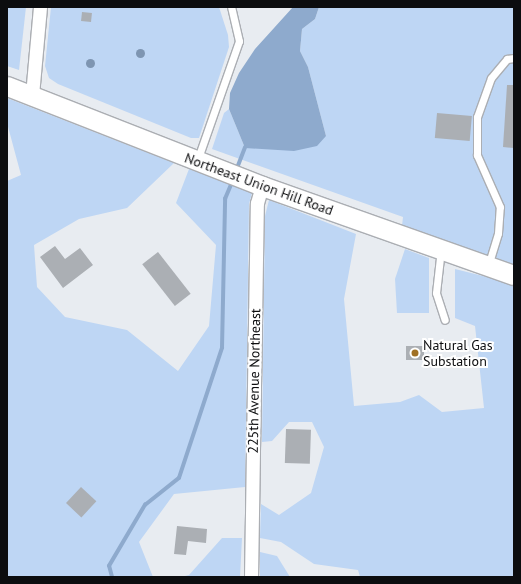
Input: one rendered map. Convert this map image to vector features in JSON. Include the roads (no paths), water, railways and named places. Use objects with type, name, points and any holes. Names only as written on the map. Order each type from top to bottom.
[{"type":"street","points":[[32,95],[40,7]]},
{"type":"street","name":"Northeast Union Hill Road","points":[[7,86],[262,186],[514,275]]},
{"type":"street","name":"225th Avenue Northeast","points":[[252,577],[257,203],[262,186]]},
{"type":"lane","points":[[197,161],[239,41],[231,7]]},
{"type":"lane","points":[[488,266],[498,233],[500,207],[477,156],[477,118],[491,78],[507,59],[514,58]]},
{"type":"lane","points":[[441,249],[436,293],[445,320]]},
{"type":"waterway","points":[[236,171],[245,148]]},
{"type":"waterway","points":[[112,577],[109,566],[145,505],[179,478],[222,348],[225,199],[233,180]]},
{"type":"place","name":"Natural Gas Substation","points":[[415,353]]}]
